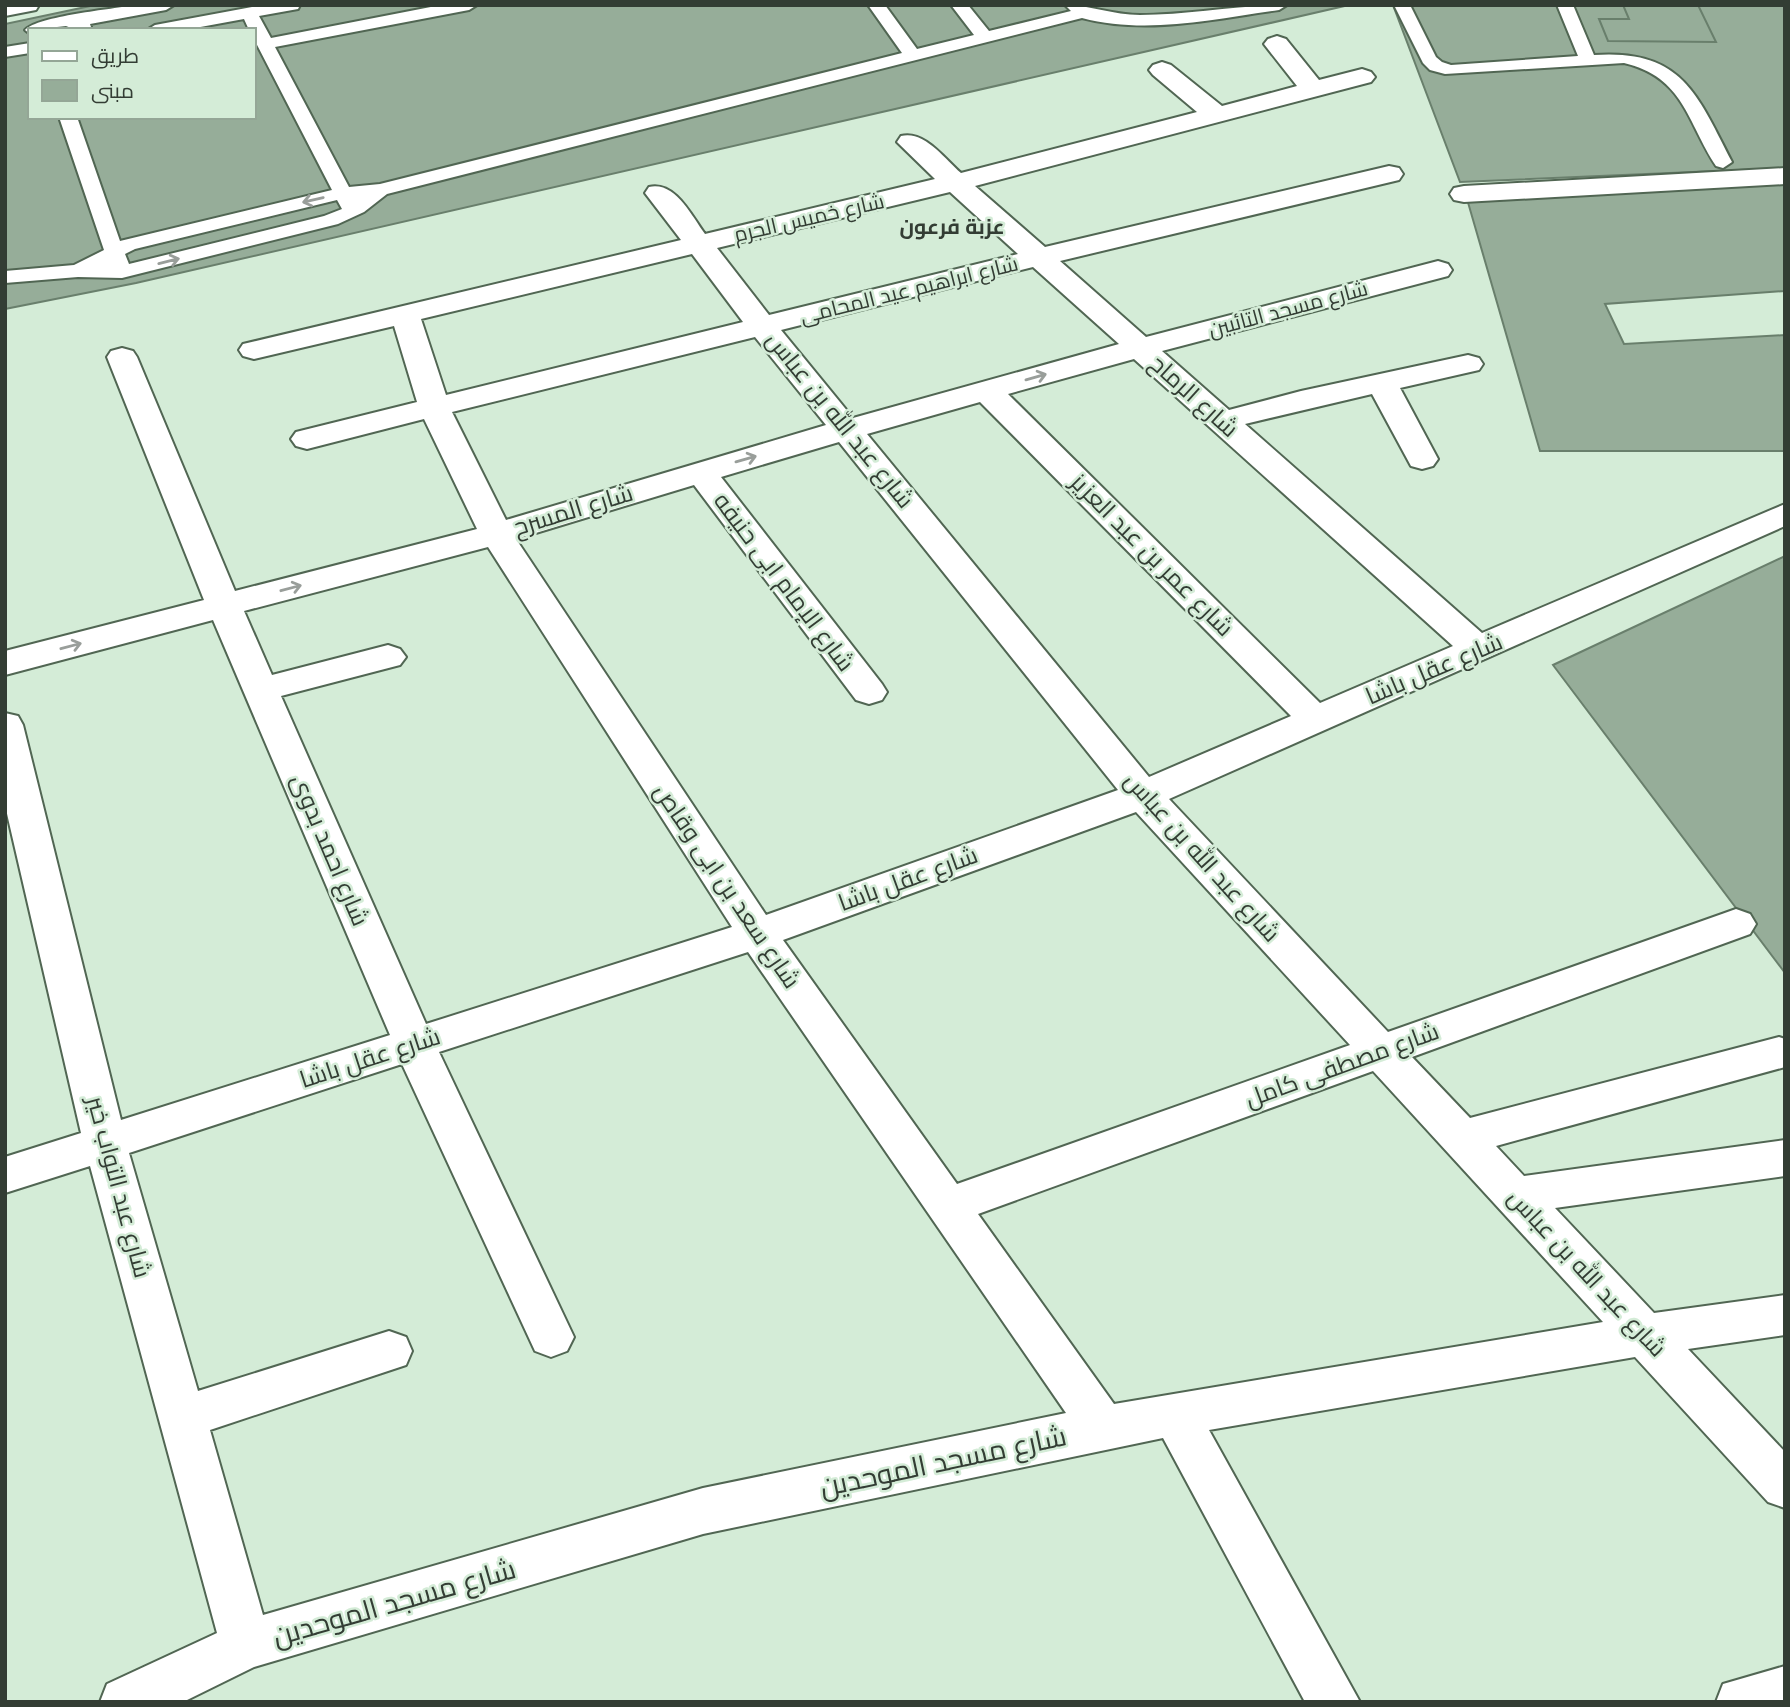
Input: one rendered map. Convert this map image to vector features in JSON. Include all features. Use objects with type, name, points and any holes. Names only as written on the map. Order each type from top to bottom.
[{"type":"street","points":[[5,9],[27,5]]},
{"type":"street","points":[[1277,44],[1313,90]]},
{"type":"street","points":[[1162,71],[1217,115]]},
{"type":"street","name":"شارع خميس الجرم","points":[[254,350],[954,183],[1362,77]]},
{"type":"street","name":"شارع الرماح","points":[[910,142],[1479,650]]},
{"type":"street","name":"شارع ابراهيم عيد المحامى","points":[[307,439],[1039,257],[1389,174]]},
{"type":"street","points":[[1464,194],[1785,176]]},
{"type":"street","name":"شارع عبد الله بن عباس","points":[[659,193],[763,327],[1143,795],[1785,1486]]},
{"type":"street","name":"شارع مسجد التائبين","points":[[1139,348],[1437,270]]},
{"type":"street","name":"شارع سعد بن ابى وقاص","points":[[405,314],[434,407],[496,534],[757,934],[1103,1427]]},
{"type":"street","name":"شارع المسرح","points":[[5,663],[496,534],[848,429],[1139,348]]},
{"type":"street","name":"شارع احمد بدوى","points":[[122,357],[224,606],[414,1044],[551,1337]]},
{"type":"street","points":[[1222,421],[1381,382],[1468,364]]},
{"type":"street","points":[[1381,382],[1422,458]]},
{"type":"street","name":"شارع عمر بن عبد العزيز","points":[[987,391],[1316,720]]},
{"type":"street","name":"شارع الإمام ابى حنيفه","points":[[700,472],[869,692]]},
{"type":"street","name":"شارع عقل باشا","points":[[5,1175],[757,934],[1143,795],[1785,514]]},
{"type":"street","points":[[260,690],[388,657]]},
{"type":"street","name":"شارع عبد التواب خير","points":[[5,725],[106,1143],[246,1645]]},
{"type":"street","name":"شارع مصطفى كامل","points":[[948,1206],[1736,924]]},
{"type":"street","points":[[1461,1138],[1779,1053]]},
{"type":"street","points":[[1515,1195],[1785,1158]]},
{"type":"street","name":"شارع مسجد الموحدين","points":[[126,1702],[246,1645],[703,1511],[1103,1427],[1644,1335],[1785,1315]]},
{"type":"street","points":[[183,1417],[389,1351]]},
{"type":"street","points":[[1176,1416],[1334,1702]]},
{"type":"street","points":[[1742,1702],[1785,1691]]},
{"type":"lane","points":[[41,28],[55,22],[70,22],[166,5]]},
{"type":"lane","points":[[166,28],[292,5]]},
{"type":"lane","points":[[266,44],[469,5]]},
{"type":"lane","points":[[876,5],[912,55]]},
{"type":"lane","points":[[959,5],[985,37]]},
{"type":"lane","points":[[78,271],[115,251],[212,224],[342,193],[380,190],[985,37],[1077,9],[1107,20],[1136,22],[1279,5]]},
{"type":"lane","points":[[1402,5],[1429,59],[1436,66],[1451,70],[1624,58],[1644,60],[1663,70],[1687,93],[1724,162]]},
{"type":"lane","points":[[1565,5],[1588,60]]},
{"type":"lane","points":[[249,13],[353,212]]},
{"type":"lane","points":[[70,22],[84,28]]},
{"type":"lane","points":[[5,36],[28,32]]},
{"type":"lane","points":[[5,52],[28,48]]},
{"type":"lane","points":[[69,119],[122,272]]},
{"type":"lane","points":[[5,277],[78,271],[122,272],[353,212],[370,202],[380,190]]},
{"type":"lane","points":[[246,216],[256,239]]},
{"type":"lane","points":[[212,224],[224,247]]},
{"type":"building","points":[[95,5],[1349,5],[136,283],[5,309],[5,24]]},
{"type":"building","points":[[1393,5],[1785,5],[1785,168],[1460,182]]},
{"type":"building","points":[[1623,5],[1698,5],[1716,42],[1608,41],[1599,19],[1629,19]]},
{"type":"building","points":[[1785,180],[1785,291],[1605,304],[1624,344],[1785,335],[1785,451],[1540,451],[1467,199]]},
{"type":"building","points":[[1785,556],[1785,973],[1553,665]]},
{"type":"district","name":"عزبة فرعون","points":[[952,227]]}]
